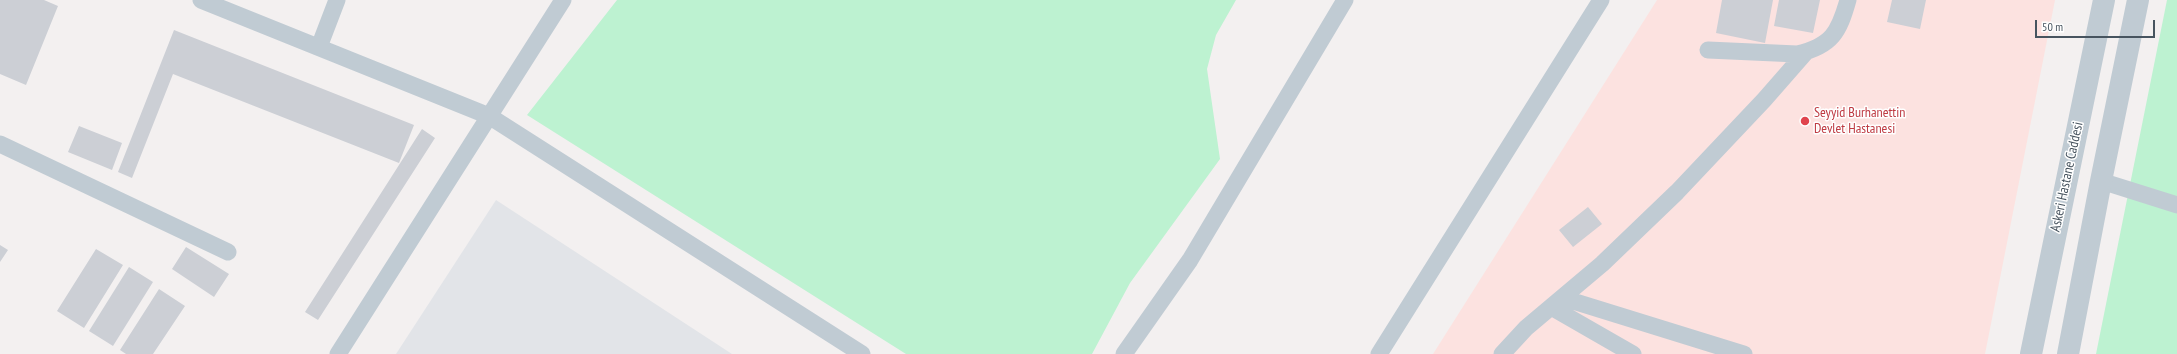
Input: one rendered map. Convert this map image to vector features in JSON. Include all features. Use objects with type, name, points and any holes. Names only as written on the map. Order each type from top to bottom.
[{"type":"street","points":[[201,0],[489,116],[862,354]]},
{"type":"street","points":[[319,48],[337,0]]},
{"type":"street","points":[[338,354],[563,0]]},
{"type":"street","points":[[1124,354],[1190,260],[1345,0]]},
{"type":"street","points":[[1379,354],[1601,0]]},
{"type":"street","points":[[1708,50],[1797,54],[1806,52],[1821,45],[1835,33],[1840,26],[1848,0]]},
{"type":"street","name":"Askeri Hastane Caddesi","points":[[2031,354],[2104,0]]},
{"type":"street","points":[[2068,354],[2138,0]]},
{"type":"street","points":[[1502,354],[1526,328],[1557,303],[1677,192],[1748,118],[1806,52]]},
{"type":"street","points":[[0,144],[228,252]]},
{"type":"street","points":[[2101,181],[2177,205]]},
{"type":"street","points":[[1557,303],[1633,354]]},
{"type":"street","points":[[1557,303],[1744,354]]},
{"type":"shaded area","name":"Seyyid Burhanettin Devlet Hastanesi","points":[[1657,0],[2055,0],[1985,354],[1433,354]]},
{"type":"shaded area","points":[[496,200],[732,354],[396,354]]},
{"type":"green space","points":[[617,0],[1236,0],[1216,35],[1207,69],[1220,159],[1130,283],[1092,354],[906,354],[527,115]]},
{"type":"green space","points":[[2167,0],[2177,0],[2177,354],[2096,354]]},
{"type":"building","points":[[0,0],[44,0],[58,6],[26,85],[0,74]]},
{"type":"building","points":[[1722,0],[1773,0],[1765,43],[1716,33]]},
{"type":"building","points":[[1779,0],[1820,0],[1813,33],[1774,26]]},
{"type":"building","points":[[1892,0],[1926,0],[1920,29],[1887,22]]},
{"type":"building","points":[[174,30],[414,125],[399,163],[173,74],[132,178],[118,172]]},
{"type":"building","points":[[79,126],[122,143],[112,170],[68,152]]},
{"type":"building","points":[[422,129],[435,138],[318,320],[305,312]]},
{"type":"building","points":[[1588,207],[1602,224],[1573,247],[1559,230]]},
{"type":"building","points":[[0,245],[8,250],[0,262]]},
{"type":"building","points":[[186,247],[229,274],[214,297],[172,269]]},
{"type":"building","points":[[96,249],[123,265],[84,328],[57,311]]},
{"type":"building","points":[[129,267],[153,282],[113,346],[89,331]]},
{"type":"building","points":[[159,289],[185,306],[153,354],[126,354],[120,350]]},
{"type":"place","name":"Seyyid Burhanettin Devlet Hastanesi","points":[[1805,121]]}]
